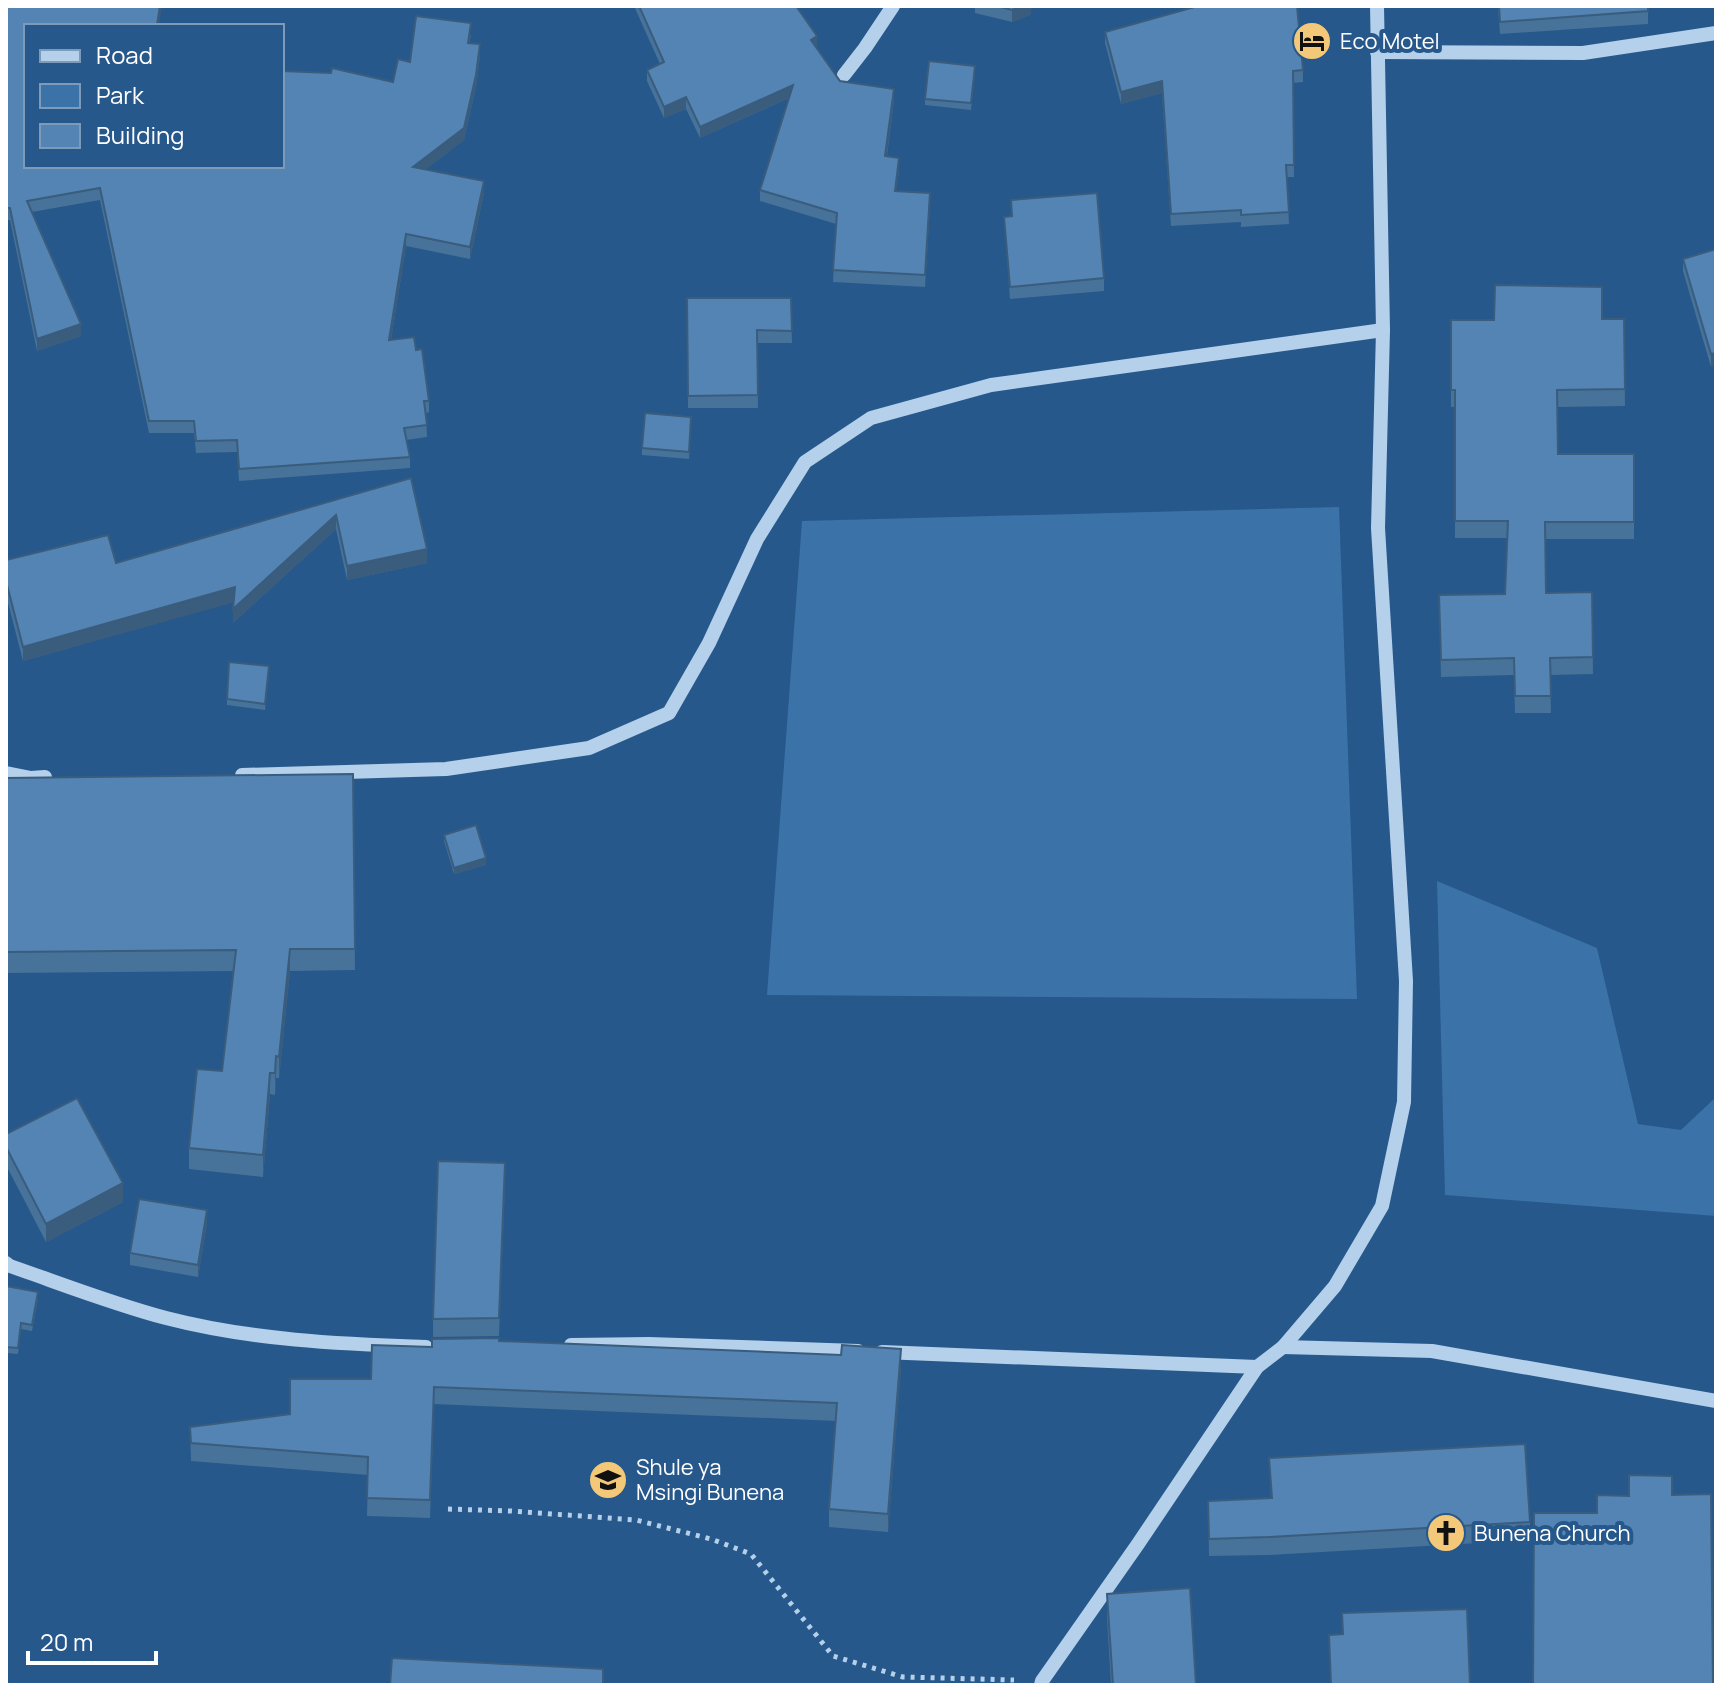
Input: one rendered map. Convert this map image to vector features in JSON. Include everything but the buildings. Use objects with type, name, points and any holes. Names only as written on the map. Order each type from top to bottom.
[{"type":"street","points":[[844,75],[893,6]]},
{"type":"street","points":[[1042,1683],[1257,1367],[1283,1347],[1335,1286],[1382,1206],[1404,1102],[1406,981],[1378,528],[1383,330],[1377,6]]},
{"type":"street","points":[[1377,52],[1583,53],[1716,33]]},
{"type":"street","points":[[234,775],[446,769],[589,748],[669,713],[709,643],[757,539],[805,462],[871,418],[991,385],[1383,330]]},
{"type":"street","points":[[6,773],[31,778],[62,777]]},
{"type":"street","points":[[6,1263],[166,1318],[246,1334],[340,1344],[444,1347]]},
{"type":"street","points":[[555,1345],[664,1344],[1257,1367]]},
{"type":"street","points":[[1283,1347],[1432,1351],[1716,1401]]},
{"type":"path","points":[[448,1509],[636,1520],[711,1539],[751,1554],[833,1656],[903,1677],[1042,1683]]},
{"type":"green space","points":[[1339,507],[1357,999],[767,995],[802,521]]},
{"type":"green space","points":[[1437,881],[1597,948],[1638,1124],[1681,1130],[1716,1097],[1716,1216],[1445,1195]]},
{"type":"place","name":"Eco Motel","points":[[1312,41]]},
{"type":"place","name":"Shule ya Msingi Bunena","points":[[608,1480]]},
{"type":"place","name":"Bunena Church","points":[[1446,1533]]}]
